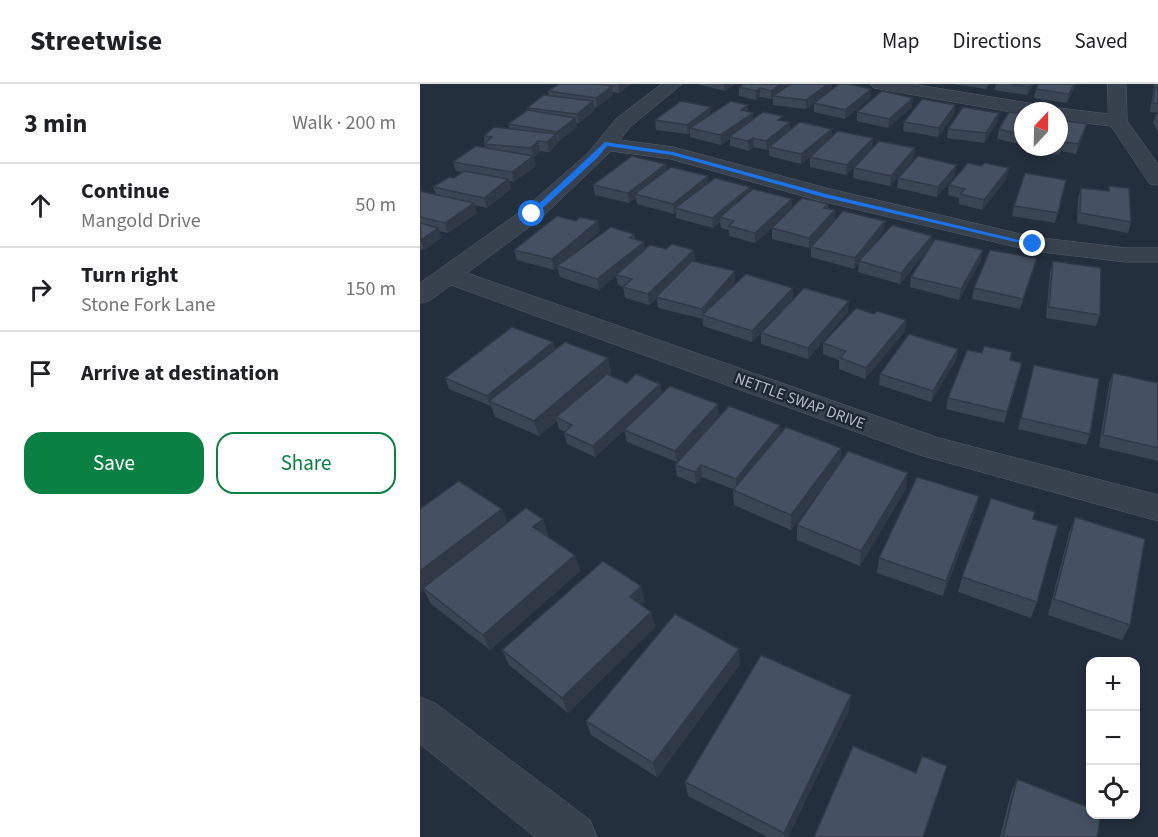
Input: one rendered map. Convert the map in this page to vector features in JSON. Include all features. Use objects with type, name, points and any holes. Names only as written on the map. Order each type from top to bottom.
[{"type":"street","points":[[420,295],[532,214],[595,157],[623,123],[672,84]]},
{"type":"street","points":[[880,84],[1014,107]]},
{"type":"street","points":[[1117,84],[1117,121],[1158,179]]},
{"type":"street","points":[[1068,115],[1117,121]]},
{"type":"street","points":[[605,144],[673,153],[825,195],[1033,244],[1126,255],[1158,255]]},
{"type":"street","name":"NETTLE SWAP DRIVE","points":[[448,275],[931,447],[1158,508]]},
{"type":"street","points":[[420,717],[573,837]]},
{"type":"building","points":[[559,84],[612,86],[596,98],[548,91]]},
{"type":"building","points":[[744,84],[781,84],[771,91],[760,88],[756,91],[739,87]]},
{"type":"building","points":[[791,84],[828,84],[806,100],[773,96]]},
{"type":"building","points":[[839,84],[871,89],[845,110],[814,103]]},
{"type":"building","points":[[1012,84],[1031,84],[1029,87]]},
{"type":"building","points":[[1038,84],[1074,84],[1069,94],[1036,89]]},
{"type":"building","points":[[1155,88],[1158,88],[1158,104],[1153,103]]},
{"type":"building","points":[[882,91],[913,98],[889,119],[857,112]]},
{"type":"building","points":[[544,95],[593,101],[577,114],[527,108]]},
{"type":"building","points":[[922,99],[955,105],[939,128],[904,122]]},
{"type":"building","points":[[681,101],[711,107],[687,125],[655,120]]},
{"type":"building","points":[[731,101],[748,105],[741,110],[753,113],[720,135],[690,128]]},
{"type":"building","points":[[963,107],[999,113],[986,133],[948,129]]},
{"type":"building","points":[[528,110],[575,118],[557,132],[508,124]]},
{"type":"building","points":[[763,112],[783,116],[778,120],[790,122],[766,141],[753,138],[748,141],[729,137]]},
{"type":"building","points":[[1009,112],[1014,113],[1014,133],[999,129]]},
{"type":"building","points":[[1068,121],[1087,124],[1078,144],[1068,143]]},
{"type":"building","points":[[800,122],[832,129],[801,154],[769,147]]},
{"type":"building","points":[[494,127],[556,134],[547,142],[538,141],[531,148],[484,144],[492,137],[484,136]]},
{"type":"building","points":[[838,131],[873,138],[847,165],[810,157]]},
{"type":"building","points":[[879,141],[915,148],[891,176],[854,168]]},
{"type":"building","points":[[476,146],[533,156],[512,172],[453,162]]},
{"type":"building","points":[[632,156],[666,164],[628,193],[593,185]]},
{"type":"building","points":[[918,156],[957,165],[938,187],[898,178]]},
{"type":"building","points":[[968,163],[981,166],[985,163],[1009,168],[984,200],[960,194],[965,189],[949,185]]},
{"type":"building","points":[[671,167],[708,176],[673,204],[635,194]]},
{"type":"building","points":[[464,171],[508,179],[484,198],[433,187]]},
{"type":"building","points":[[1025,173],[1066,180],[1058,213],[1014,206]]},
{"type":"building","points":[[715,178],[750,187],[712,218],[675,208]]},
{"type":"building","points":[[1109,186],[1129,188],[1131,222],[1080,213],[1081,188],[1109,191]]},
{"type":"building","points":[[753,189],[792,199],[755,233],[729,226],[734,221],[720,217]]},
{"type":"building","points":[[420,191],[474,203],[445,223],[420,217]]},
{"type":"building","points":[[802,198],[828,204],[824,208],[835,210],[809,238],[772,228]]},
{"type":"building","points":[[843,211],[885,221],[855,258],[811,247]]},
{"type":"building","points":[[557,216],[576,221],[580,217],[598,221],[552,259],[514,250]]},
{"type":"building","points":[[420,223],[438,228],[421,240]]},
{"type":"building","points":[[892,225],[932,236],[901,273],[859,261]]},
{"type":"building","points":[[611,227],[634,234],[630,238],[644,242],[597,279],[557,266]]},
{"type":"building","points":[[935,239],[983,250],[961,289],[911,277]]},
{"type":"building","points":[[672,244],[694,250],[648,294],[623,287],[632,279],[616,275],[650,245],[666,249]]},
{"type":"building","points":[[990,250],[1037,258],[1023,299],[974,288]]},
{"type":"building","points":[[692,261],[735,271],[702,309],[656,297]]},
{"type":"building","points":[[1053,261],[1101,268],[1100,315],[1049,307]]},
{"type":"building","points":[[746,274],[793,288],[752,331],[702,315]]},
{"type":"building","points":[[804,288],[849,301],[808,348],[761,333]]},
{"type":"building","points":[[856,308],[874,314],[877,311],[906,320],[866,368],[840,358],[846,351],[823,343]]},
{"type":"building","points":[[512,327],[553,342],[487,396],[445,378]]},
{"type":"building","points":[[909,334],[958,349],[933,391],[880,374]]},
{"type":"building","points":[[565,342],[608,358],[534,421],[489,401]]},
{"type":"building","points":[[984,346],[1012,352],[1010,360],[1022,363],[1007,412],[948,398],[967,350],[982,353]]},
{"type":"building","points":[[1034,365],[1099,379],[1090,434],[1021,418]]},
{"type":"building","points":[[1113,373],[1158,383],[1158,448],[1103,435]]},
{"type":"building","points":[[607,374],[627,383],[636,374],[660,384],[593,446],[564,433],[572,425],[556,417]]},
{"type":"building","points":[[670,386],[718,404],[675,451],[624,430]]},
{"type":"building","points":[[729,406],[780,425],[736,479],[701,465],[695,472],[675,465]]},
{"type":"building","points":[[786,427],[841,448],[791,515],[733,490]]},
{"type":"building","points":[[848,451],[908,473],[861,551],[797,525]]},
{"type":"building","points":[[917,477],[979,496],[946,581],[879,558]]},
{"type":"building","points":[[459,481],[502,509],[420,571],[420,509]]},
{"type":"building","points":[[991,498],[1035,512],[1033,519],[1058,526],[1037,602],[962,577]]},
{"type":"building","points":[[526,508],[543,519],[533,527],[575,555],[483,635],[423,588]]},
{"type":"building","points":[[1075,517],[1145,539],[1130,625],[1054,599]]},
{"type":"building","points":[[603,561],[641,586],[630,597],[651,612],[562,698],[502,650]]},
{"type":"building","points":[[675,614],[739,649],[653,763],[586,721]]},
{"type":"building","points":[[761,655],[851,695],[784,833],[685,782]]},
{"type":"building","points":[[853,746],[916,773],[922,756],[947,766],[923,837],[814,837]]},
{"type":"building","points":[[1017,779],[1086,806],[1086,819],[1100,819],[1097,837],[1003,837]]},
{"type":"route","points":[[532,214],[595,157],[605,144],[673,153],[825,195],[1033,244]]}]
